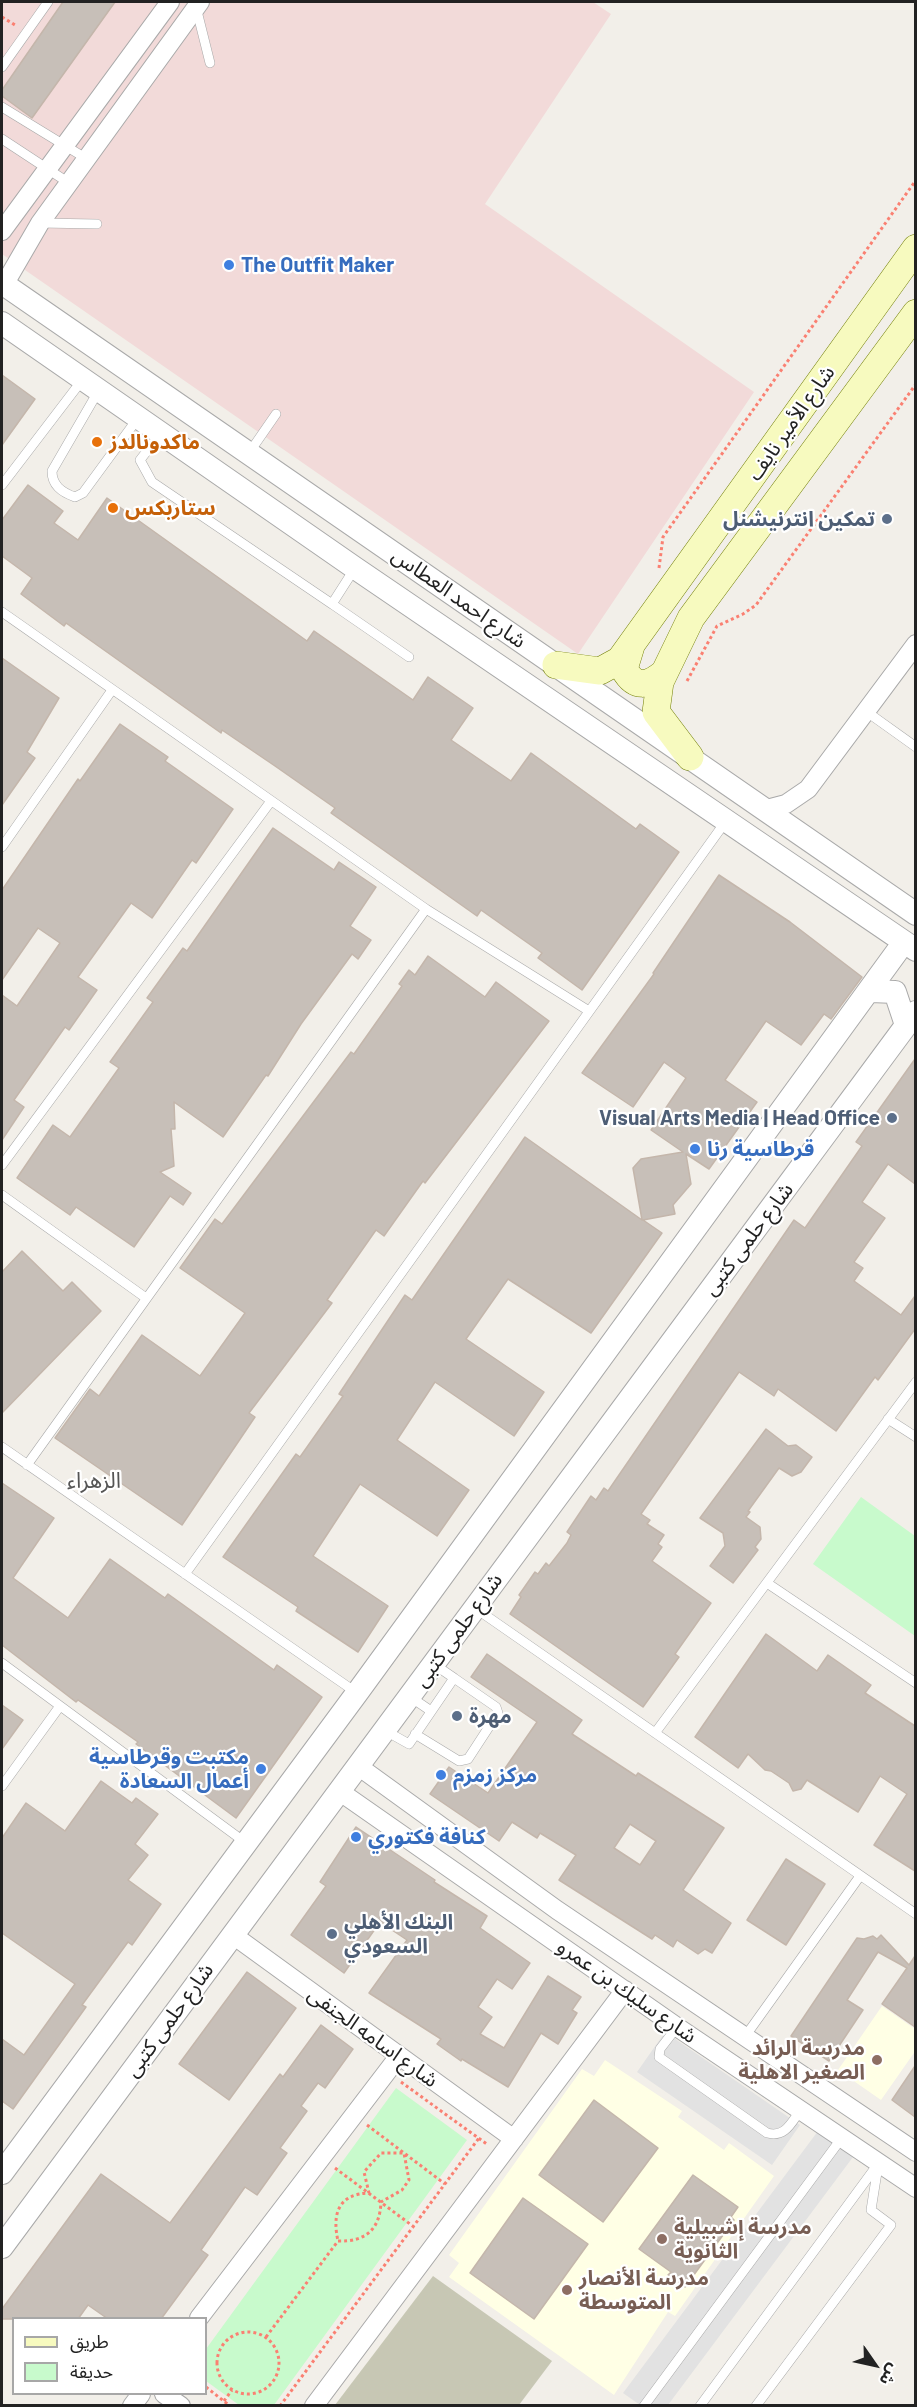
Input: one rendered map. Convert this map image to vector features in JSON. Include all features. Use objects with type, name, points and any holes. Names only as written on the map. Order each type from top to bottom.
[{"type":"main road","name":"شارع الأمير نايف","points":[[556,665],[600,671],[620,660],[915,248]]},
{"type":"main road","name":"شارع الأمير نايف","points":[[690,757],[656,712],[660,682],[674,681],[692,618],[915,313]]},
{"type":"main road","points":[[631,646],[624,669],[629,678],[642,685],[674,681]]},
{"type":"street","points":[[2,231],[170,2]]},
{"type":"street","points":[[3,284],[40,223],[198,4]]},
{"type":"street","name":"شارع احمد العطاس","points":[[3,284],[915,914]]},
{"type":"street","name":"شارع احمد العطاس","points":[[2,323],[355,568],[910,946]]},
{"type":"street","points":[[763,810],[786,804],[808,789],[915,644]]},
{"type":"street","name":"شارع حلمى كتبى","points":[[2,2173],[871,991],[910,946]]},
{"type":"street","points":[[871,991],[895,992],[911,1019]]},
{"type":"street","name":"شارع حلمى كتبى","points":[[2,2247],[911,1019]]},
{"type":"street","name":"شارع سليك بن عمرو","points":[[358,1766],[557,1910],[915,2152]]},
{"type":"street","name":"شارع سليك بن عمرو","points":[[339,1791],[698,2042],[915,2188]]},
{"type":"street","name":"شارع اسامه الجنفى","points":[[233,1935],[514,2139]]},
{"type":"street","points":[[314,2406],[625,1990]]},
{"type":"street","points":[[698,2042],[711,2040],[718,2031],[717,2020]]},
{"type":"street","points":[[201,2317],[399,2056]]},
{"type":"street","points":[[770,2091],[765,2082],[765,2074],[773,2066],[784,2065]]},
{"type":"street","points":[[165,2395],[181,2406]]},
{"type":"lane","points":[[2,67],[48,2]]},
{"type":"lane","points":[[198,4],[210,63]]},
{"type":"lane","points":[[2,107],[87,159]]},
{"type":"lane","points":[[2,139],[69,183]]},
{"type":"lane","points":[[40,223],[97,224]]},
{"type":"lane","points":[[91,384],[52,471],[55,484],[66,494],[75,497],[83,493],[138,418]]},
{"type":"lane","points":[[2,485],[91,384]]},
{"type":"lane","points":[[249,453],[276,414]]},
{"type":"lane","points":[[161,433],[140,460],[152,482],[409,657]]},
{"type":"lane","points":[[332,604],[355,568]]},
{"type":"lane","points":[[2,612],[426,909],[590,1011]]},
{"type":"lane","points":[[2,847],[112,690]]},
{"type":"lane","points":[[867,712],[915,747]]},
{"type":"lane","points":[[2,1165],[271,801]]},
{"type":"lane","points":[[185,1574],[726,821]]},
{"type":"lane","points":[[27,1465],[426,909]]},
{"type":"lane","points":[[2,1196],[146,1298]]},
{"type":"lane","points":[[655,1733],[915,1382]]},
{"type":"lane","points":[[888,1419],[915,1437]]},
{"type":"lane","points":[[2,1447],[357,1693]]},
{"type":"lane","points":[[767,1583],[915,1683]]},
{"type":"lane","points":[[475,1608],[915,1914]]},
{"type":"lane","points":[[2,1663],[246,1843]]},
{"type":"lane","points":[[416,1734],[459,1761],[468,1759],[498,1713],[496,1707],[433,1664]]},
{"type":"lane","points":[[384,1730],[406,1744],[416,1734],[454,1678]]},
{"type":"lane","points":[[409,1696],[432,1711]]},
{"type":"lane","points":[[2,1786],[60,1706]]},
{"type":"lane","points":[[744,2038],[860,1876]]},
{"type":"lane","points":[[677,2027],[660,2049],[659,2057],[767,2133],[775,2135],[784,2132],[800,2111]]},
{"type":"lane","points":[[644,2406],[841,2139]]},
{"type":"lane","points":[[700,2406],[878,2164]]},
{"type":"lane","points":[[756,2406],[891,2225],[872,2210],[878,2164]]},
{"type":"path","points":[[2,17],[26,32]]},
{"type":"path","points":[[658,574],[663,537],[915,180]]},
{"type":"path","points":[[674,681],[716,625],[743,614],[756,605],[915,384]]},
{"type":"path","points":[[280,2406],[479,2138],[396,2078]]},
{"type":"path","points":[[363,2122],[445,2184]]},
{"type":"path","points":[[369,2193],[364,2172],[381,2153],[404,2153]]},
{"type":"path","points":[[381,2202],[402,2190],[409,2180],[404,2153]]},
{"type":"path","points":[[332,2165],[414,2227]]},
{"type":"path","points":[[266,2337],[338,2241],[336,2216],[341,2204],[354,2193],[369,2193]]},
{"type":"path","points":[[338,2241],[350,2242],[366,2236],[380,2218],[381,2202]]},
{"type":"path","points":[[247,2332],[266,2337],[278,2354],[277,2375],[263,2391],[252,2394],[232,2390],[219,2375],[216,2365],[222,2346],[228,2338],[247,2332]]},
{"type":"path","points":[[207,2388],[230,2406]]},
{"type":"path","points":[[224,2401],[232,2390]]},
{"type":"shaded area","points":[[2,2],[593,2],[611,14],[485,204],[754,392],[578,654],[2,254]]},
{"type":"shaded area","name":"مدرسة الرائد الصغير الاهلية","points":[[882,2006],[915,2029],[916,2050],[881,2100],[838,2070]]},
{"type":"shaded area","points":[[665,2032],[800,2125],[772,2165],[637,2072]]},
{"type":"shaded area","points":[[605,2060],[682,2111],[678,2117],[724,2150],[729,2143],[774,2176],[675,2316],[668,2312],[614,2395],[449,2277],[459,2263],[449,2255],[582,2069],[594,2076]]},
{"type":"shaded area","points":[[818,2131],[853,2157],[668,2405],[640,2405],[623,2393]]},
{"type":"shaded area","points":[[433,2276],[552,2361],[519,2405],[335,2405]]},
{"type":"green space","points":[[861,1497],[915,1536],[915,1636],[813,1564]]},
{"type":"green space","points":[[396,2088],[467,2140],[274,2405],[239,2405],[207,2382],[207,2348]]},
{"type":"building","points":[[63,2],[115,2],[32,118],[2,96],[2,90]]},
{"type":"building","points":[[2,375],[35,399],[2,445]]},
{"type":"building","points":[[28,485],[63,511],[54,523],[78,540],[107,498],[307,641],[314,631],[413,700],[428,677],[473,708],[451,740],[511,781],[531,753],[636,829],[640,824],[679,852],[582,990],[538,958],[542,953],[481,910],[477,916],[331,813],[335,808],[222,730],[221,733],[66,623],[64,626],[21,594],[32,578],[2,556],[2,520]]},
{"type":"building","points":[[2,658],[59,698],[27,752],[35,758],[2,805]]},
{"type":"building","points":[[120,724],[168,757],[165,761],[233,809],[196,863],[192,860],[152,918],[131,903],[78,977],[97,990],[69,1030],[65,1027],[14,1100],[24,1107],[2,1140],[2,995],[17,1006],[60,943],[38,928],[2,980],[2,890],[78,779],[80,781]]},
{"type":"building","points":[[273,828],[334,870],[339,862],[376,887],[350,926],[371,940],[358,959],[352,954],[223,1137],[174,1102],[175,1129],[171,1129],[174,1166],[160,1172],[191,1193],[183,1205],[170,1196],[134,1247],[76,1207],[70,1215],[17,1178],[53,1125],[70,1137],[119,1068],[110,1062],[153,1002],[147,998],[183,948],[187,951]]},
{"type":"building","points":[[719,875],[790,922],[862,977],[831,1019],[824,1014],[801,1045],[766,1021],[725,1080],[757,1102],[709,1169],[686,1154],[691,1184],[673,1205],[675,1214],[643,1220],[662,1233],[591,1333],[508,1279],[466,1339],[544,1392],[514,1436],[435,1382],[397,1440],[469,1490],[437,1536],[360,1484],[313,1556],[388,1606],[358,1652],[296,1611],[298,1607],[223,1557],[296,1454],[300,1457],[343,1396],[339,1394],[405,1295],[412,1300],[525,1137],[642,1220],[633,1168],[641,1159],[683,1152],[651,1130],[686,1078],[664,1062],[633,1107],[582,1073],[654,974]]},
{"type":"building","points":[[428,956],[485,997],[496,982],[549,1021],[425,1183],[423,1181],[384,1236],[376,1230],[327,1300],[332,1303],[249,1413],[255,1417],[182,1525],[55,1438],[90,1389],[99,1396],[142,1335],[200,1376],[245,1313],[180,1268],[215,1219],[222,1224],[351,1052],[354,1054],[402,986],[399,984],[409,970],[415,975]]},
{"type":"building","points":[[915,1059],[915,1184],[888,1164],[862,1202],[885,1218],[854,1262],[863,1268],[854,1281],[901,1315],[915,1296],[915,1329],[878,1380],[875,1377],[836,1431],[778,1389],[774,1396],[739,1372],[641,1514],[650,1520],[647,1524],[664,1535],[658,1544],[662,1547],[652,1561],[711,1603],[675,1654],[679,1657],[643,1707],[510,1614],[521,1597],[519,1595],[535,1572],[538,1574],[546,1563],[549,1566],[567,1543],[571,1535],[567,1532],[591,1496],[596,1500],[604,1488],[608,1491],[794,1220],[805,1228],[862,1146],[856,1142]]},
{"type":"building","points":[[22,1251],[63,1291],[72,1282],[101,1311],[2,1413],[2,1272]]},
{"type":"building","points":[[766,1429],[788,1446],[796,1445],[812,1457],[801,1472],[792,1476],[779,1468],[748,1511],[750,1512],[746,1517],[760,1527],[761,1539],[755,1547],[758,1550],[733,1583],[710,1566],[725,1546],[723,1533],[700,1518]]},
{"type":"building","points":[[2,1483],[54,1518],[13,1578],[68,1618],[110,1559],[165,1598],[168,1594],[274,1670],[277,1665],[322,1697],[236,1818],[136,1744],[138,1742],[78,1700],[76,1702],[2,1645]]},
{"type":"building","points":[[766,1634],[817,1671],[828,1655],[871,1685],[865,1693],[915,1726],[915,1871],[874,1845],[907,1794],[880,1776],[858,1812],[807,1780],[801,1789],[793,1791],[789,1783],[771,1771],[765,1770],[748,1754],[738,1768],[695,1737]]},
{"type":"building","points":[[487,1654],[582,1720],[572,1734],[636,1776],[638,1773],[724,1828],[683,1890],[731,1923],[712,1953],[705,1949],[698,1954],[677,1940],[673,1947],[655,1935],[652,1939],[559,1880],[576,1855],[540,1833],[537,1838],[512,1822],[499,1841],[430,1794],[449,1767],[488,1793],[537,1722],[471,1677]],"holes":[[[630,1824],[656,1841],[640,1865],[614,1848]]]},
{"type":"building","points":[[2,1705],[23,1720],[2,1749]]},
{"type":"building","points":[[101,1781],[132,1803],[136,1798],[158,1814],[135,1844],[148,1855],[128,1880],[161,1904],[132,1945],[128,1942],[82,2005],[86,2007],[13,2109],[2,2101],[2,2039],[24,2055],[75,1984],[2,1933],[2,1838],[26,1803],[65,1831]]},
{"type":"building","points":[[356,1827],[487,1916],[480,1928],[530,1963],[512,1989],[497,1979],[478,2007],[492,2017],[480,2034],[504,2048],[548,1976],[581,1997],[572,2010],[577,2013],[558,2044],[541,2033],[508,2087],[462,2059],[461,2061],[437,2044],[441,2039],[369,1993],[407,1940],[380,1922],[344,1973],[291,1935],[326,1886],[320,1882]]},
{"type":"building","points":[[786,1859],[825,1884],[786,1945],[747,1920]]},
{"type":"building","points":[[881,1935],[909,1965],[915,1956],[915,2027],[882,2004],[907,1968],[878,1952],[847,2000],[863,2010],[829,2061],[791,2036],[857,1938],[864,1939],[873,1936],[877,1939]]},
{"type":"building","points":[[247,1972],[296,2008],[229,2100],[179,2064]]},
{"type":"building","points":[[321,2025],[353,2049],[325,2088],[318,2083],[301,2106],[307,2111],[280,2148],[287,2153],[257,2195],[245,2187],[201,2250],[208,2255],[162,2317],[105,2317],[88,2305],[79,2317],[2,2319],[2,2309],[101,2174],[170,2223],[280,2074],[283,2077]]},
{"type":"building","points":[[915,2066],[915,2117],[892,2100]]},
{"type":"building","points":[[594,2100],[658,2148],[603,2222],[539,2175]]},
{"type":"building","points":[[693,2175],[738,2207],[731,2217],[734,2220],[685,2287],[668,2275],[671,2272],[639,2249]]},
{"type":"building","points":[[523,2198],[588,2244],[534,2319],[470,2273]]},
{"type":"place","name":"The Outfit Maker","points":[[229,265]]},
{"type":"place","name":"ماكدونالدز","points":[[97,442]]},
{"type":"place","name":"ستاربكس","points":[[113,508]]},
{"type":"place","name":"تمكين انترنیشنل","points":[[887,519]]},
{"type":"place","name":"Visual Arts Media | Head Office","points":[[892,1118]]},
{"type":"place","name":"قرطاسية رنا","points":[[695,1149]]},
{"type":"place","name":"مهرة","points":[[457,1716]]},
{"type":"place","name":"مكتبت وقرطاسية أعمال السعادة","points":[[261,1769]]},
{"type":"place","name":"مركز زمزم","points":[[441,1775]]},
{"type":"place","name":"كنافة فكتوري","points":[[356,1837]]},
{"type":"place","name":"البنك الأهلي السعودي","points":[[332,1934]]},
{"type":"place","name":"مدرسة الرائد الصغير الاهلية","points":[[877,2060]]},
{"type":"place","name":"مدرسة إشبيلية الثانوية","points":[[662,2239]]},
{"type":"place","name":"مدرسة الأنصار المتوسطة","points":[[567,2290]]},
{"type":"district","name":"الزهراء","points":[[94,1481]]}]
